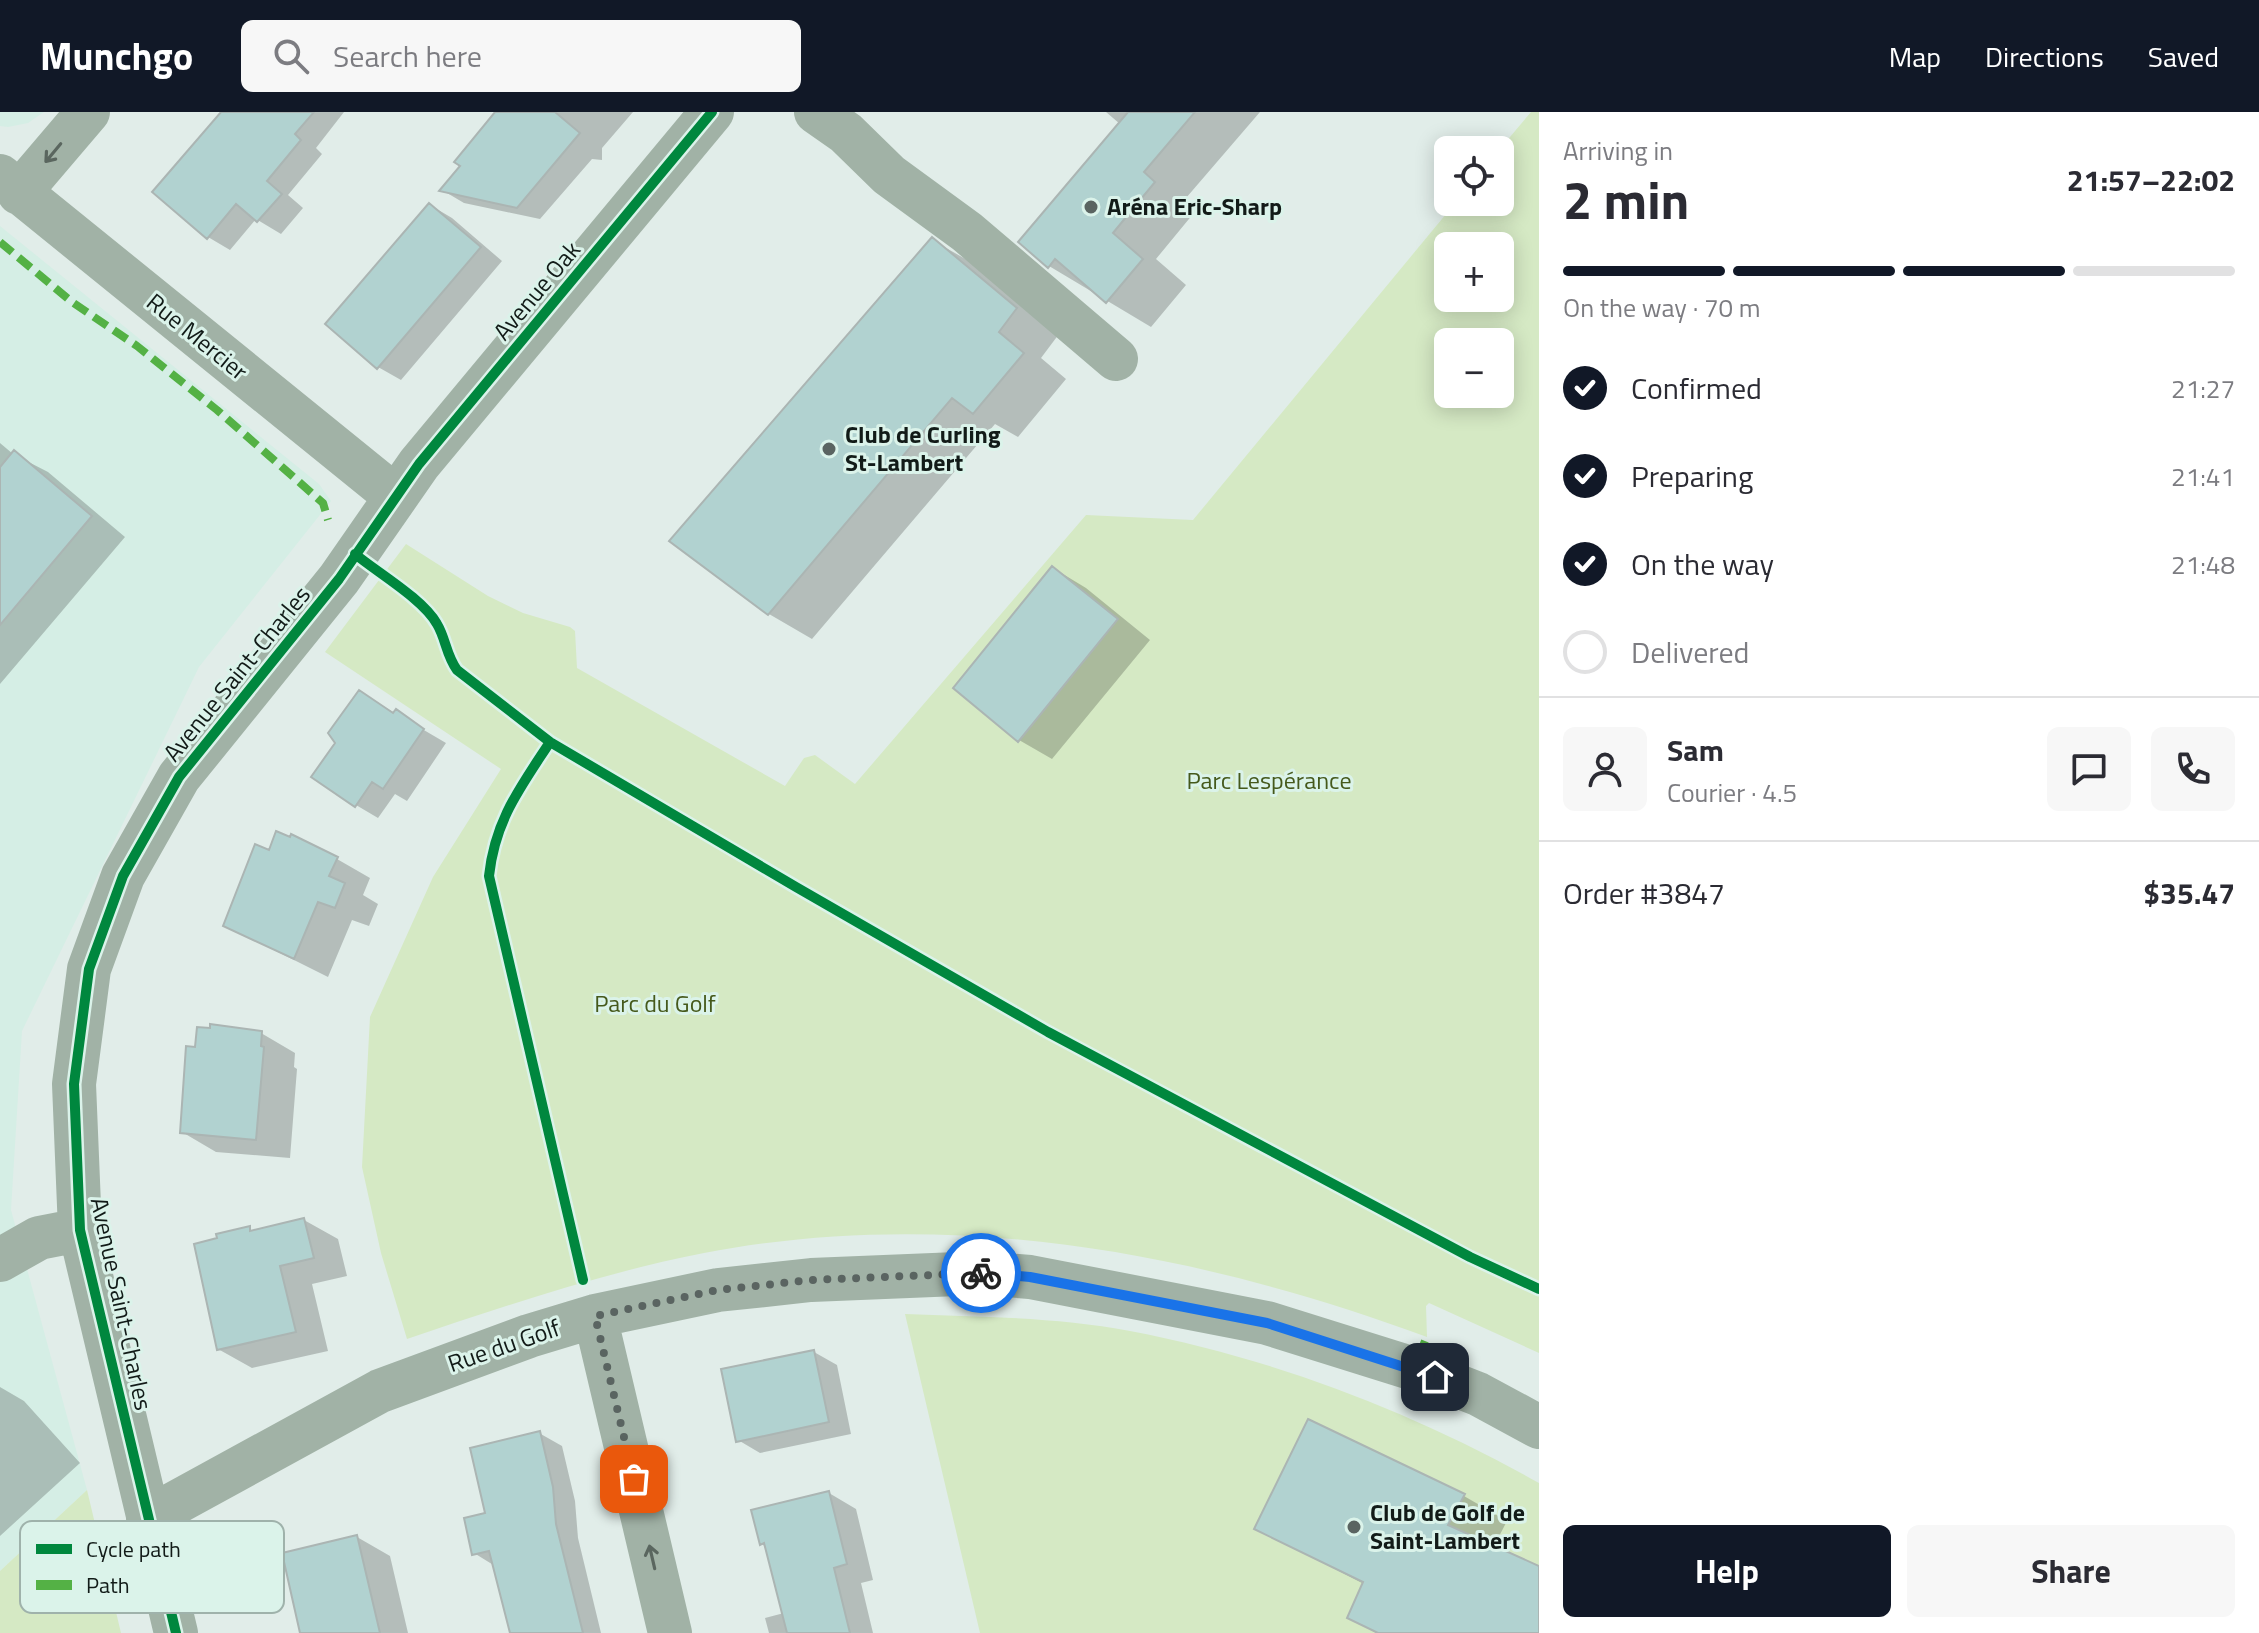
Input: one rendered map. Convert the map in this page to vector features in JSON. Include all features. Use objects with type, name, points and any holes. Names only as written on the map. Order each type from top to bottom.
[{"type":"street","points":[[10,184],[88,112]]},
{"type":"street","name":"Avenue Oak","points":[[395,496],[712,112]]},
{"type":"street","points":[[816,112],[846,133],[889,175],[967,232],[1116,359]]},
{"type":"street","name":"Rue Mercier","points":[[10,184],[395,496]]},
{"type":"street","name":"Avenue Saint-Charles","points":[[149,1521],[80,1230],[74,1163],[74,1084],[89,969],[123,876],[179,777],[339,579],[395,496]]},
{"type":"street","points":[[0,1260],[39,1238],[80,1230]]},
{"type":"street","name":"Rue du Golf","points":[[148,1518],[380,1391],[595,1316],[718,1290],[811,1280],[982,1273],[1030,1277],[1267,1323],[1414,1369],[1478,1394],[1539,1427]]},
{"type":"street","points":[[595,1316],[670,1633]]},
{"type":"street","name":"Avenue Saint-Charles","points":[[171,1613],[176,1633]]},
{"type":"shaded area","points":[[0,112],[44,112],[28,123],[8,127],[0,126]]},
{"type":"shaded area","points":[[0,226],[319,484],[331,501],[199,667],[22,1031],[11,1210],[87,1490],[54,1521],[20,1521],[20,1552],[0,1571]]},
{"type":"green space","points":[[1531,112],[1539,112],[1539,1353],[1429,1303],[1426,1306],[1427,1337],[1251,1281],[1162,1261],[1071,1246],[979,1237],[888,1234],[796,1240],[666,1261],[554,1291],[407,1339],[381,1253],[362,1167],[370,1017],[433,877],[501,769],[325,652],[406,544],[488,596],[523,613],[570,627],[575,631],[577,668],[785,786],[804,758],[815,755],[855,784],[1086,515],[1193,520],[1444,216],[1514,216],[1514,136],[1511,136]]},
{"type":"green space","points":[[905,1314],[1075,1323],[1184,1343],[1237,1356],[1341,1390],[1491,1457],[1539,1483],[1539,1633],[980,1633]]},
{"type":"green space","points":[[87,1490],[94,1521],[54,1521]]},
{"type":"green space","points":[[20,1552],[20,1613],[116,1613],[121,1633],[0,1633],[0,1571]]},
{"type":"building","points":[[221,112],[314,112],[295,134],[301,140],[267,181],[282,194],[257,222],[236,204],[207,239],[152,192]]},
{"type":"building","points":[[495,112],[555,112],[580,133],[517,208],[439,191],[460,166],[454,162]]},
{"type":"building","name":"Aréna Eric-Sharp","points":[[1128,112],[1195,112],[1144,172],[1155,182],[1113,233],[1143,259],[1106,303],[1055,259],[1048,268],[1018,242]]},
{"type":"building","points":[[429,203],[481,247],[377,369],[325,324]]},
{"type":"building","name":"Club de Curling St-Lambert","points":[[932,237],[1017,308],[999,332],[1024,353],[973,414],[952,398],[768,615],[669,541]]},
{"type":"building","points":[[14,450],[92,516],[0,625],[0,467]]},
{"type":"building","points":[[1052,566],[1118,619],[1018,742],[953,688]]},
{"type":"building","points":[[359,690],[393,713],[396,709],[424,729],[383,789],[372,782],[355,807],[311,777],[335,743],[328,733]]},
{"type":"building","points":[[276,831],[290,837],[291,834],[338,857],[329,876],[345,883],[335,908],[318,902],[294,959],[223,926],[255,844],[269,850]]},
{"type":"building","points":[[210,1024],[262,1031],[261,1046],[264,1047],[256,1140],[180,1133],[186,1046],[195,1047],[197,1027],[210,1028]]},
{"type":"building","points":[[304,1218],[314,1258],[280,1266],[296,1332],[217,1350],[194,1244],[217,1238],[216,1234],[250,1226],[250,1231]]},
{"type":"building","points":[[814,1350],[829,1422],[736,1442],[721,1369]]},
{"type":"building","name":"Club de Golf de Saint-Lambert","points":[[1308,1419],[1465,1494],[1448,1525],[1539,1566],[1539,1633],[1378,1633],[1347,1618],[1363,1582],[1254,1529]]},
{"type":"building","points":[[540,1431],[553,1487],[556,1524],[583,1633],[510,1633],[489,1551],[472,1555],[464,1518],[485,1513],[470,1448]]},
{"type":"building","points":[[829,1491],[847,1564],[834,1568],[850,1633],[787,1633],[764,1543],[760,1545],[751,1510]]},
{"type":"building","points":[[357,1535],[380,1633],[300,1633],[284,1553]]},
{"type":"marked path","points":[[0,242],[72,302],[137,346],[217,410],[323,503],[328,520]]},
{"type":"marked path","points":[[1414,1369],[1425,1341]]},
{"type":"cycle path","points":[[149,1521],[80,1230],[74,1084],[89,969],[123,876],[179,777],[339,579],[419,464],[712,112]]},
{"type":"cycle path","points":[[355,554],[422,605],[440,630],[457,670],[550,742],[1048,1032],[1470,1257],[1539,1289]]},
{"type":"cycle path","points":[[550,742],[510,805],[497,838],[489,876],[583,1280]]},
{"type":"cycle path","points":[[171,1613],[176,1633]]},
{"type":"way so far","points":[[634,1479],[595,1316],[718,1290],[811,1280],[981,1273]]},
{"type":"place","name":"Aréna Eric-Sharp","points":[[1091,207]]},
{"type":"place","name":"Club de Curling St-Lambert","points":[[829,449]]},
{"type":"place","name":"Club de Golf de Saint-Lambert","points":[[1354,1527]]},
{"type":"route","points":[[981,1273],[1030,1277],[1267,1323],[1435,1377]]},
{"type":"park label","name":"Parc Lespérance","points":[[1269,781]]},
{"type":"park label","name":"Parc du Golf","points":[[655,1004]]}]
